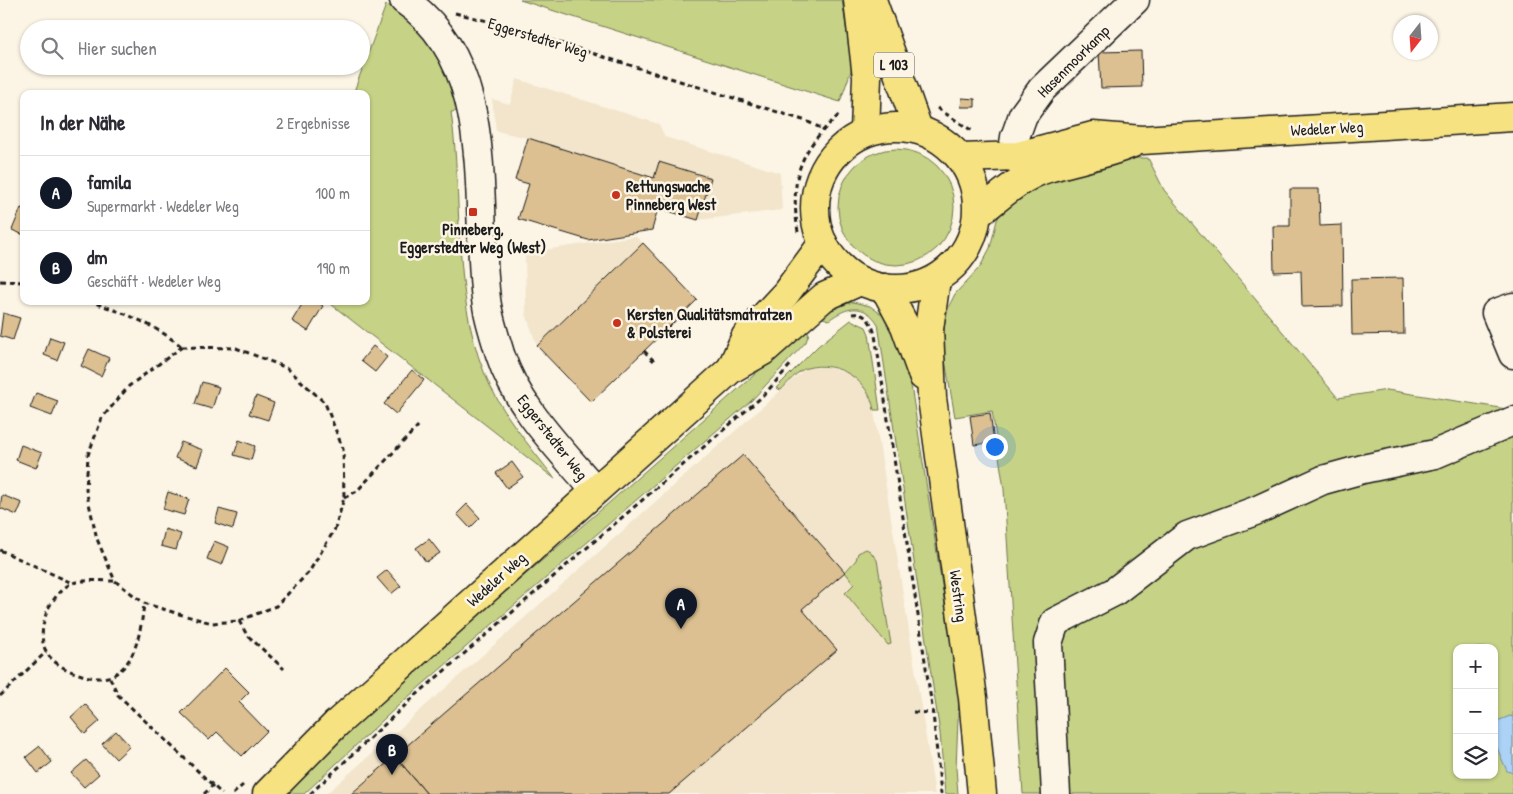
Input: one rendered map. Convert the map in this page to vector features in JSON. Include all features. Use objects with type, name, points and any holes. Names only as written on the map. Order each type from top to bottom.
[{"type":"main road","name":"L 103","points":[[858,0],[867,77],[865,132]]},
{"type":"main road","name":"L 103","points":[[872,0],[918,129]]},
{"type":"main road","name":"Wedeler Weg","points":[[961,158],[1012,157],[1094,136],[1142,140],[1513,117]]},
{"type":"main road","points":[[891,127],[918,129],[942,140],[961,158],[968,168],[976,191],[978,214],[971,240],[957,262],[936,279],[911,288],[872,285],[838,265],[811,240],[815,218],[816,192],[826,167],[843,146],[865,132],[891,127]]},
{"type":"main road","name":"Wedeler Weg","points":[[978,214],[1015,185],[1046,168],[1107,154],[1142,140]]},
{"type":"main road","name":"Wedeler Weg","points":[[731,369],[746,336],[786,293],[811,240]]},
{"type":"main road","name":"Westring","points":[[936,279],[929,329],[932,398],[980,763],[982,794]]},
{"type":"main road","name":"Wedeler Weg","points":[[267,794],[336,724],[731,369],[762,351],[824,297],[872,285]]},
{"type":"main road","name":"Westring","points":[[872,285],[905,326],[932,398]]},
{"type":"street","name":"Hasenmoorkamp","points":[[1012,157],[1015,137],[1023,115],[1042,89],[1135,0]]},
{"type":"street","name":"Eggerstedter Weg","points":[[413,6],[443,39],[464,82],[475,120],[486,300],[500,355],[524,405],[595,490]]},
{"type":"street","points":[[1513,307],[1496,313],[1513,354]]},
{"type":"street","points":[[1056,794],[1048,643],[1055,622],[1114,592],[1187,536],[1255,511],[1323,480],[1435,454],[1513,421]]},
{"type":"street","points":[[973,794],[980,763]]},
{"type":"path","name":"Eggerstedter Weg","points":[[413,6],[455,13],[500,24],[806,121],[823,129],[806,152],[794,190],[811,240]]},
{"type":"path","points":[[0,281],[20,282]]},
{"type":"path","points":[[101,305],[166,333],[182,348]]},
{"type":"path","points":[[845,315],[856,314],[864,316],[872,324],[875,335],[933,713],[941,794]]},
{"type":"path","points":[[182,348],[236,348],[287,368],[325,403],[343,449],[344,498],[335,529],[309,572],[276,606],[239,621],[212,623],[144,603],[114,581],[97,539],[86,490],[88,455],[102,418],[123,392],[182,348]]},
{"type":"path","points":[[644,351],[655,362]]},
{"type":"path","points":[[310,794],[414,697],[764,395],[798,356]]},
{"type":"path","points":[[344,498],[357,491],[419,425]]},
{"type":"path","points":[[0,550],[73,583],[114,581]]},
{"type":"path","points":[[73,583],[57,594],[48,609],[42,632],[46,652],[64,669],[91,679],[110,678],[122,670],[130,657],[142,624],[144,603]]},
{"type":"path","points":[[239,621],[247,635],[284,669]]},
{"type":"path","points":[[0,696],[46,652]]},
{"type":"path","points":[[110,678],[118,695],[222,794]]},
{"type":"path","points":[[913,712],[933,713]]},
{"type":"path","points":[[204,794],[213,785]]},
{"type":"shaded area","points":[[517,79],[659,124],[665,137],[780,173],[782,210],[698,220],[711,178],[660,162],[654,178],[528,138],[496,131],[492,99],[510,104]]},
{"type":"shaded area","points":[[635,236],[643,243],[537,346],[526,314],[525,253]]},
{"type":"shaded area","points":[[827,367],[850,374],[865,386],[872,398],[935,794],[326,794],[806,368]]},
{"type":"green space","points":[[520,0],[842,0],[852,68],[840,102]]},
{"type":"green space","points":[[386,5],[408,13],[418,22],[440,60],[458,111],[451,112],[455,144],[460,244],[467,309],[474,341],[484,372],[498,401],[555,479],[332,305],[370,305],[370,90],[354,90],[360,75],[370,75],[370,48]]},
{"type":"green space","points":[[896,149],[918,153],[928,158],[937,166],[945,175],[950,185],[954,207],[950,229],[945,239],[937,248],[928,256],[918,261],[896,265],[874,261],[864,256],[855,248],[847,239],[842,229],[838,207],[842,185],[847,175],[855,166],[864,158],[874,153]]},
{"type":"green space","points":[[1132,158],[1148,158],[1164,190],[1338,398],[1387,390],[1513,410],[1513,794],[1023,794],[1004,489],[992,411],[955,417],[943,349],[945,320],[949,306],[955,294],[980,267],[990,248],[997,220],[1005,205],[1023,188],[1107,162]]},
{"type":"green space","points":[[853,302],[870,306],[888,319],[910,379],[959,695],[956,768],[958,794],[945,794],[940,733],[878,324],[867,313],[855,309],[842,312],[829,320],[820,317],[836,307]]},
{"type":"green space","points":[[851,320],[866,327],[869,334],[880,410],[874,410],[871,399],[859,381],[841,370],[830,367],[819,366],[804,369],[796,374],[781,390],[776,388],[818,346]]},
{"type":"green space","points":[[805,330],[809,333],[806,342],[751,401],[400,704],[304,794],[281,794],[427,659],[610,502]]},
{"type":"green space","points":[[866,549],[877,560],[891,644],[888,645],[845,593],[854,584],[845,572],[856,560],[858,553]]},
{"type":"water","points":[[1510,716],[1513,717],[1513,773],[1507,771],[1498,748],[1498,721]]},
{"type":"building","points":[[1141,51],[1142,87],[1101,88],[1099,52]]},
{"type":"building","points":[[962,98],[975,99],[975,107],[961,107]]},
{"type":"building","name":"Rettungswache Pinneberg West","points":[[528,138],[654,178],[659,162],[711,178],[698,220],[658,208],[652,230],[588,240],[518,219],[529,184],[515,180]]},
{"type":"building","points":[[1290,189],[1319,189],[1320,226],[1342,225],[1343,306],[1302,307],[1301,271],[1274,272],[1273,226],[1290,226]]},
{"type":"building","points":[[20,210],[20,233],[12,230]]},
{"type":"building","name":"Kersten Qualitätsmatratzen & Polsterei","points":[[643,243],[697,300],[591,402],[537,346]]},
{"type":"building","points":[[1403,278],[1404,334],[1352,335],[1351,279]]},
{"type":"building","points":[[302,305],[323,306],[308,331],[292,321]]},
{"type":"building","points":[[3,313],[20,318],[13,340],[0,336]]},
{"type":"building","points":[[50,337],[64,342],[57,360],[44,355]]},
{"type":"building","points":[[373,346],[387,357],[375,372],[361,361]]},
{"type":"building","points":[[89,349],[109,358],[101,376],[81,366]]},
{"type":"building","points":[[412,370],[424,380],[396,414],[384,404]]},
{"type":"building","points":[[202,382],[219,387],[212,409],[195,404]]},
{"type":"building","points":[[36,393],[58,401],[52,416],[30,408]]},
{"type":"building","points":[[256,396],[274,403],[268,420],[249,414]]},
{"type":"building","points":[[990,413],[994,442],[974,445],[970,416]]},
{"type":"building","points":[[239,440],[255,446],[251,460],[234,455]]},
{"type":"building","points":[[181,442],[203,450],[197,466],[175,458]]},
{"type":"building","points":[[21,445],[42,453],[36,468],[16,460]]},
{"type":"building","points":[[743,455],[845,572],[802,609],[837,650],[669,794],[427,794],[395,756]]},
{"type":"building","points":[[512,462],[523,477],[507,488],[496,473]]},
{"type":"building","points":[[168,492],[189,499],[184,515],[163,509]]},
{"type":"building","points":[[2,495],[22,503],[17,515],[0,508]]},
{"type":"building","points":[[467,504],[480,518],[470,528],[457,514]]},
{"type":"building","points":[[219,509],[237,514],[233,529],[215,523]]},
{"type":"building","points":[[165,529],[181,534],[176,550],[161,546]]},
{"type":"building","points":[[429,539],[440,553],[426,562],[416,548]]},
{"type":"building","points":[[214,541],[229,547],[222,565],[207,559]]},
{"type":"building","points":[[387,570],[401,586],[391,594],[377,578]]},
{"type":"building","points":[[225,668],[249,692],[239,702],[267,731],[242,756],[217,732],[209,740],[181,713]]},
{"type":"building","points":[[85,704],[100,721],[85,734],[71,717]]},
{"type":"building","points":[[116,731],[130,746],[116,759],[102,744]]},
{"type":"building","points":[[40,746],[52,762],[38,773],[26,757]]},
{"type":"building","points":[[395,756],[427,794],[351,794]]},
{"type":"building","points":[[86,760],[99,774],[84,787],[71,773]]},
{"type":"place","name":"Rettungswache Pinneberg West","points":[[616,195]]},
{"type":"place","name":"Pinneberg, Eggerstedter Weg (West)","points":[[473,212]]},
{"type":"place","name":"Kersten Qualitätsmatratzen & Polsterei","points":[[617,323]]},
{"type":"place","name":"famila","points":[[681,629]]},
{"type":"place","name":"dm","points":[[392,775]]}]
